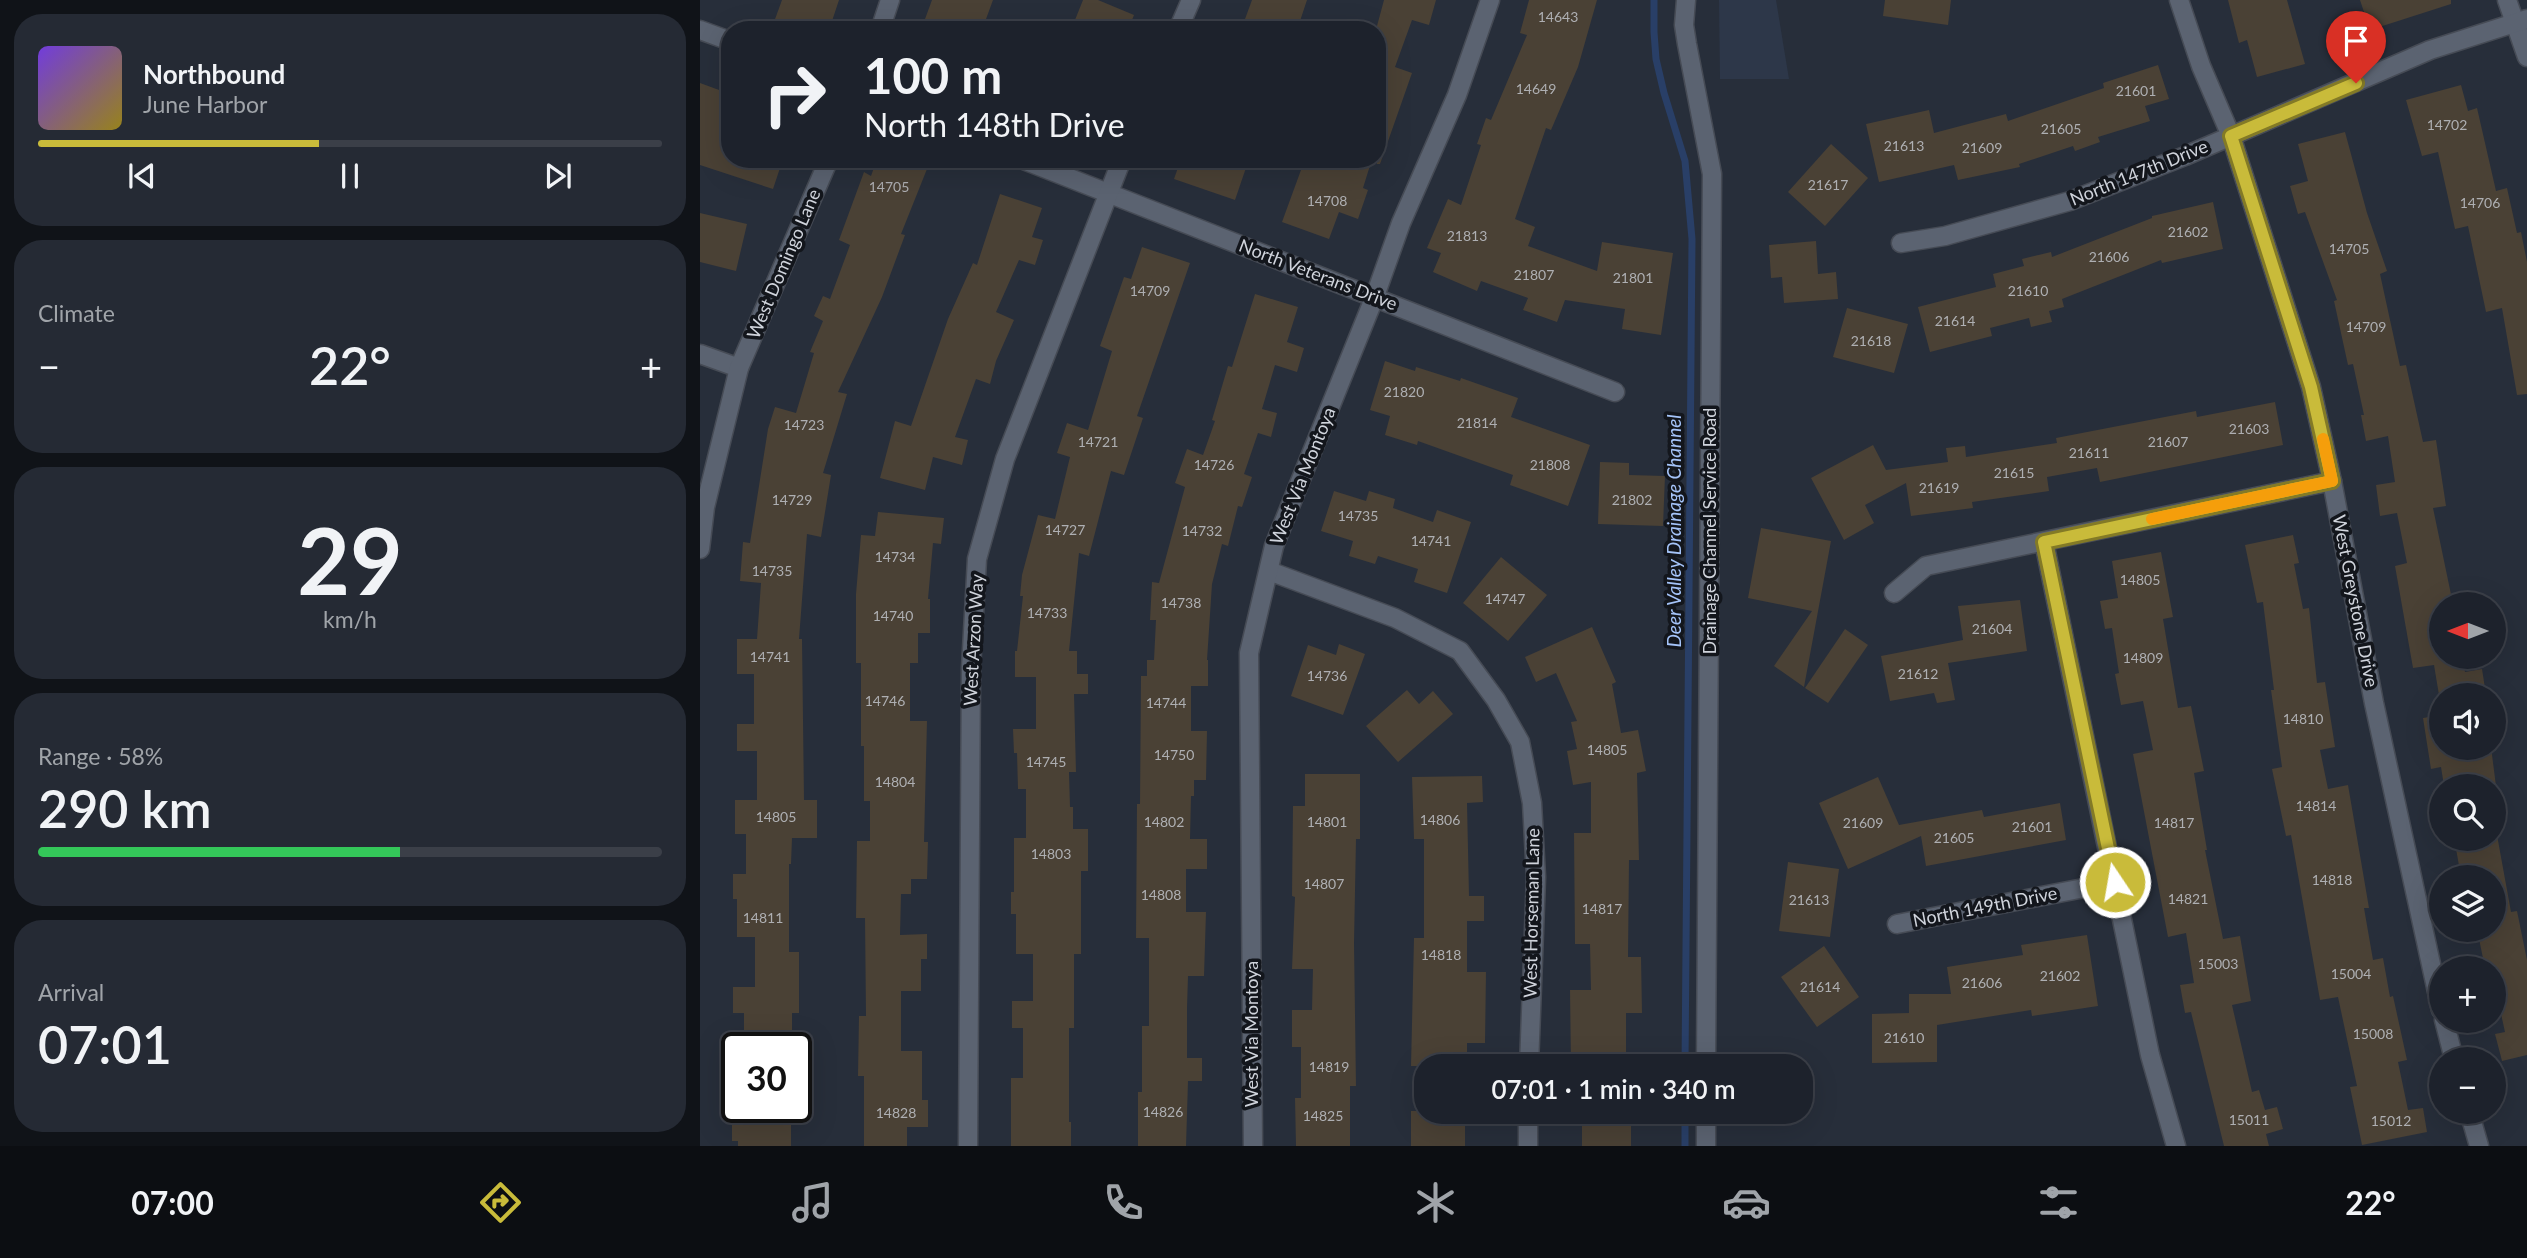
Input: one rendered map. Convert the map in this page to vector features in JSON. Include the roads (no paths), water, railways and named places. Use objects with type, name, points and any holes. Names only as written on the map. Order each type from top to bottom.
[{"type":"street","points":[[883,21],[890,0]]},
{"type":"street","points":[[1182,21],[1191,0]]},
{"type":"street","name":"West Via Montoya","points":[[1253,1146],[1249,653],[1274,545],[1375,296],[1401,223],[1457,95],[1490,0]]},
{"type":"street","name":"Drainage Channel Service Road","points":[[1686,0],[1684,25],[1712,174],[1706,1054]]},
{"type":"street","name":"West Greystone Drive","points":[[2179,0],[2200,66],[2231,136],[2311,387],[2332,481],[2374,703],[2429,956]]},
{"type":"street","points":[[2507,0],[2521,21],[2527,57]]},
{"type":"street","name":"North 147th Drive","points":[[1901,243],[1945,236],[2070,201],[2430,51],[2521,21]]},
{"type":"street","points":[[700,30],[721,38]]},
{"type":"street","name":"West Domingo Lane","points":[[700,549],[705,507],[739,368],[825,168]]},
{"type":"street","name":"North Veterans Drive","points":[[1044,168],[1615,392]]},
{"type":"street","name":"West Arzon Way","points":[[968,1146],[971,668],[977,559],[1005,458],[1118,168]]},
{"type":"street","points":[[700,355],[739,368]]},
{"type":"street","points":[[1894,593],[1926,566],[2332,481]]},
{"type":"street","points":[[2044,542],[2150,1055],[2176,1146]]},
{"type":"street","name":"West Horseman Lane","points":[[1269,571],[1395,618],[1460,651],[1496,700],[1520,742],[1532,803],[1536,877],[1529,1054]]},
{"type":"street","name":"North 149th Drive","points":[[1898,924],[2115,882]]},
{"type":"street","points":[[1528,1124],[1528,1146]]},
{"type":"street","points":[[1706,1124],[1706,1146]]},
{"type":"street","points":[[2473,1124],[2479,1146]]},
{"type":"waterway","name":"Deer Valley Drainage Channel","points":[[1654,0],[1656,59],[1685,161],[1692,239],[1685,1054]]},
{"type":"waterway","name":"Deer Valley Drainage Channel","points":[[1685,1124],[1685,1146]]}]
